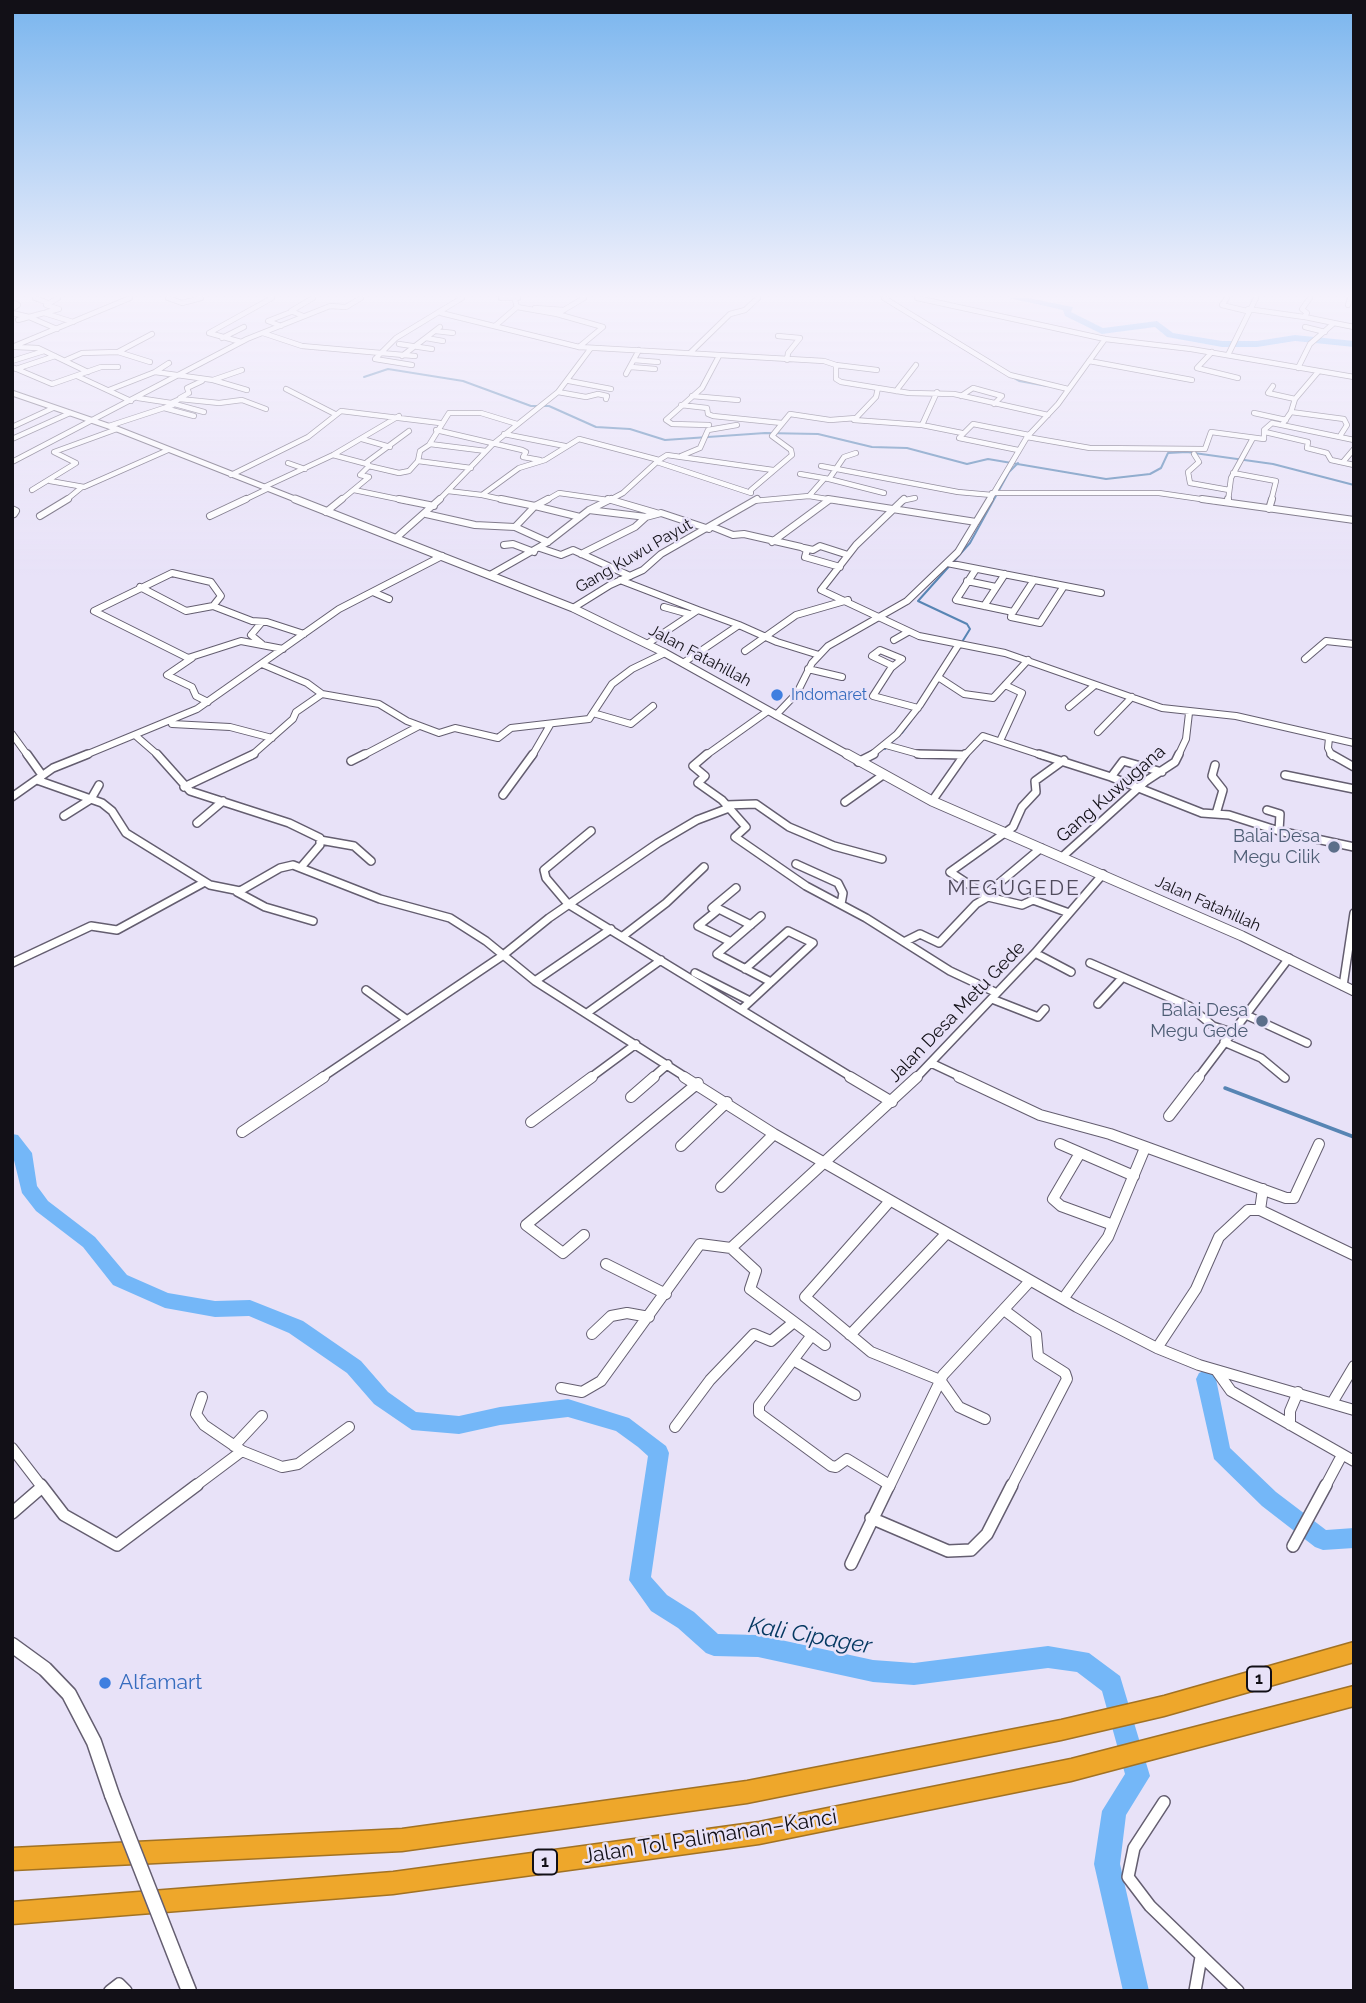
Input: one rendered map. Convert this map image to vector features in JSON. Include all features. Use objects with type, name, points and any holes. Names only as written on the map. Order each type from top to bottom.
[{"type":"highway","name":"Jalan Tol Palimanan–Kanci","points":[[12,1859],[402,1840],[747,1792],[1061,1730],[1164,1706],[1354,1652]]},
{"type":"highway","name":"Jalan Tol Palimanan–Kanci","points":[[12,1913],[393,1883],[759,1833],[1072,1770],[1354,1696]]},
{"type":"street","points":[[111,391],[131,401]]},
{"type":"street","points":[[12,462],[150,391]]},
{"type":"street","points":[[32,490],[76,463],[54,452],[173,404],[188,391]]},
{"type":"street","points":[[291,391],[335,414]]},
{"type":"street","points":[[698,391],[666,420],[668,424],[708,432],[721,430],[723,425],[734,423],[782,423]]},
{"type":"street","points":[[751,490],[793,453],[773,433],[791,413],[848,424],[876,397],[877,391]]},
{"type":"street","points":[[915,391],[961,396],[1048,415]]},
{"type":"street","points":[[961,396],[967,391]]},
{"type":"street","points":[[985,391],[1001,396],[994,404]]},
{"type":"street","points":[[1045,1009],[1038,1017],[1033,1016],[950,971],[841,904],[806,887],[735,836],[747,828],[728,806],[698,783],[705,776],[693,766],[797,693],[808,669],[836,640],[907,601],[951,564],[996,494],[1018,450],[1032,437],[1066,391]]},
{"type":"street","points":[[1269,391],[1295,398]]},
{"type":"street","points":[[1284,423],[1301,391]]},
{"type":"street","points":[[396,538],[426,514],[493,444],[558,392],[586,397],[598,394],[607,396],[606,399]]},
{"type":"street","points":[[922,425],[937,392]]},
{"type":"street","name":"Jalan Fatahillah","points":[[15,395],[113,427],[573,608],[665,653],[932,801],[1103,874],[1289,958],[1354,991]]},
{"type":"street","points":[[692,396],[738,400]]},
{"type":"street","points":[[138,398],[204,412]]},
{"type":"street","points":[[705,408],[712,398]]},
{"type":"street","points":[[180,399],[219,403],[242,400],[266,409]]},
{"type":"street","points":[[681,405],[705,408],[713,416],[734,423]]},
{"type":"street","points":[[12,427],[53,408]]},
{"type":"street","points":[[164,408],[194,416]]},
{"type":"street","points":[[231,475],[298,442],[343,411],[440,423]]},
{"type":"street","points":[[333,455],[386,470],[409,471],[418,461],[420,451],[429,443],[449,413],[459,411],[495,415],[517,424]]},
{"type":"street","points":[[1291,412],[1346,420],[1347,425],[1340,436]]},
{"type":"street","points":[[12,439],[70,413]]},
{"type":"street","points":[[1254,413],[1284,423],[1307,436]]},
{"type":"street","points":[[210,516],[333,455],[399,416]]},
{"type":"street","points":[[677,457],[701,448],[713,416]]},
{"type":"street","points":[[855,419],[922,425],[962,433]]},
{"type":"street","points":[[1018,450],[959,438],[973,425],[1084,447],[1124,446],[1154,451],[1206,449],[1211,432],[1264,439],[1270,423],[1284,423]]},
{"type":"street","points":[[369,477],[360,475],[409,430]]},
{"type":"street","points":[[436,430],[525,451],[521,460],[529,464]]},
{"type":"street","points":[[1265,432],[1291,438],[1340,436],[1354,440]]},
{"type":"street","points":[[502,436],[527,444]]},
{"type":"street","points":[[502,436],[565,446]]},
{"type":"street","points":[[1307,436],[1307,449],[1326,453],[1329,459],[1354,465]]},
{"type":"street","points":[[1228,502],[1233,473],[1253,438]]},
{"type":"street","points":[[362,439],[390,447]]},
{"type":"street","points":[[482,495],[519,468],[581,439],[751,490],[762,498],[809,496],[976,522]]},
{"type":"street","points":[[429,443],[486,451]]},
{"type":"street","points":[[1343,462],[1354,449]]},
{"type":"street","points":[[50,481],[82,487],[168,450]]},
{"type":"street","points":[[809,496],[844,457],[856,453]]},
{"type":"street","points":[[1194,454],[1199,462],[1188,472],[1190,483],[1229,490]]},
{"type":"street","points":[[490,575],[537,550],[590,510],[627,490],[664,455],[773,470]]},
{"type":"street","points":[[523,457],[540,460]]},
{"type":"street","points":[[418,461],[471,468]]},
{"type":"street","points":[[288,463],[305,469]]},
{"type":"street","points":[[821,467],[958,492],[1150,493],[1354,520]]},
{"type":"street","points":[[326,512],[369,477],[386,470]]},
{"type":"street","points":[[1233,473],[1276,481],[1269,509]]},
{"type":"street","points":[[800,474],[884,492]]},
{"type":"street","points":[[40,516],[79,492],[82,487]]},
{"type":"street","points":[[354,490],[434,506]]},
{"type":"street","points":[[448,491],[482,495],[580,517]]},
{"type":"street","points":[[867,504],[875,491]]},
{"type":"street","points":[[515,527],[535,506],[559,493],[609,499],[733,535],[741,533],[813,550],[821,546],[848,555]]},
{"type":"street","name":"Gang Kuwu Payut","points":[[573,608],[645,568],[660,554],[711,528],[753,499],[762,498]]},
{"type":"street","points":[[915,498],[906,498],[893,510],[848,555],[821,590],[850,601],[908,632],[1028,660],[1162,708],[1236,716],[1354,743]]},
{"type":"street","points":[[772,542],[829,500]]},
{"type":"street","points":[[590,510],[646,517]]},
{"type":"street","points":[[581,554],[635,527],[646,517],[656,513]]},
{"type":"street","points":[[426,514],[475,525],[515,527],[548,542]]},
{"type":"street","points":[[504,545],[513,544],[561,555],[571,550],[631,576]]},
{"type":"street","points":[[804,548],[807,552],[805,557],[840,567]]},
{"type":"street","points":[[12,797],[72,759],[136,736],[208,702],[339,609],[442,556]]},
{"type":"street","points":[[951,564],[1101,593]]},
{"type":"street","points":[[976,569],[956,599],[1012,612]]},
{"type":"street","points":[[192,658],[94,612],[96,608],[169,573],[202,579],[220,592],[213,606]]},
{"type":"street","points":[[984,606],[1005,574]]},
{"type":"street","points":[[621,580],[763,637],[819,655]]},
{"type":"street","points":[[1034,580],[1011,617],[1042,622],[1064,586]]},
{"type":"street","points":[[967,581],[996,587]]},
{"type":"street","points":[[140,587],[186,611],[213,606],[304,634]]},
{"type":"street","points":[[373,592],[389,599]]},
{"type":"street","points":[[745,651],[796,615],[850,601]]},
{"type":"street","points":[[664,607],[689,614]]},
{"type":"street","points":[[647,644],[698,610]]},
{"type":"street","points":[[262,622],[251,635],[262,644]]},
{"type":"street","points":[[683,663],[738,625]]},
{"type":"street","points":[[894,640],[908,632]]},
{"type":"street","points":[[208,702],[196,696],[192,687],[167,676],[192,658],[232,642],[283,649]]},
{"type":"street","points":[[1305,659],[1326,642],[1354,644]]},
{"type":"street","points":[[858,762],[888,745],[940,679],[960,644]]},
{"type":"street","points":[[262,664],[307,682],[322,694],[368,700],[439,733],[451,728],[498,738],[511,728],[550,725],[592,717],[605,692],[621,676],[665,653]]},
{"type":"street","points":[[940,679],[964,694],[993,698],[1028,660]]},
{"type":"street","points":[[893,666],[873,696],[918,708]]},
{"type":"street","points":[[808,669],[842,677]]},
{"type":"street","points":[[1000,741],[1022,693],[1005,685]]},
{"type":"street","points":[[1069,707],[1095,685]]},
{"type":"street","points":[[184,787],[244,761],[293,719],[294,714],[322,694]]},
{"type":"street","points":[[1098,732],[1132,697]]},
{"type":"street","points":[[593,713],[631,724],[653,706]]},
{"type":"street","name":"Gang Kuwugana","points":[[1062,857],[1146,781],[1162,772],[1180,755],[1189,713]]},
{"type":"street","points":[[162,725],[230,727],[272,737]]},
{"type":"street","points":[[503,795],[542,742],[550,725]]},
{"type":"street","points":[[351,761],[419,726]]},
{"type":"street","points":[[12,734],[40,778],[59,790],[91,799],[112,811],[126,833],[203,883],[237,891],[265,907],[313,921]]},
{"type":"street","points":[[136,736],[166,761],[184,787],[311,832],[320,840],[354,846],[371,861]]},
{"type":"street","points":[[932,801],[964,755],[983,736],[1064,760],[1198,812],[1354,847]]},
{"type":"street","points":[[1329,738],[1328,748],[1333,757],[1354,767]]},
{"type":"street","points":[[888,745],[922,755],[964,755]]},
{"type":"street","points":[[1064,760],[1035,781],[1036,792],[1022,807],[1013,827],[950,872],[986,896],[1022,905],[1033,900],[1069,913]]},
{"type":"street","points":[[1111,777],[1123,761],[1162,772]]},
{"type":"street","points":[[1215,765],[1212,776],[1223,790],[1216,814]]},
{"type":"street","points":[[845,802],[883,775]]},
{"type":"street","points":[[1285,775],[1354,789]]},
{"type":"street","points":[[64,816],[86,806],[99,785]]},
{"type":"street","points":[[197,823],[223,802]]},
{"type":"street","points":[[242,1132],[502,956],[568,904],[683,828],[728,806],[756,804],[789,827],[834,846],[882,859]]},
{"type":"street","points":[[1267,810],[1280,814],[1279,831]]},
{"type":"street","points":[[591,831],[544,870],[546,878],[568,904],[743,1008],[892,1102]]},
{"type":"street","points":[[302,866],[320,840]]},
{"type":"street","points":[[904,943],[920,934],[939,943],[976,904],[1041,848]]},
{"type":"street","points":[[796,864],[838,883],[843,893],[841,904]]},
{"type":"street","points":[[237,891],[280,868],[302,866],[369,895],[450,918],[535,981],[774,1134],[1063,1299],[1157,1348],[1216,1370],[1354,1410]]},
{"type":"street","points":[[623,936],[666,903],[704,867]]},
{"type":"street","name":"Jalan Desa Metu Gede","points":[[731,1248],[892,1102],[931,1063],[1035,953],[1103,874]]},
{"type":"street","points":[[12,963],[91,926],[117,930],[203,883]]},
{"type":"street","points":[[731,942],[698,926],[736,888]]},
{"type":"street","points":[[715,910],[751,925]]},
{"type":"street","points":[[1343,986],[1354,915]]},
{"type":"street","points":[[761,916],[717,954],[771,982]]},
{"type":"street","points":[[535,981],[611,929]]},
{"type":"street","points":[[743,1008],[813,943],[788,931],[745,969]]},
{"type":"street","points":[[1035,953],[1071,972]]},
{"type":"street","points":[[1169,1116],[1289,958]]},
{"type":"street","points":[[587,1013],[661,960]]},
{"type":"street","points":[[1090,963],[1189,1006],[1213,1026],[1231,1032]]},
{"type":"street","points":[[695,972],[750,1001]]},
{"type":"street","points":[[1098,1003],[1122,978]]},
{"type":"street","points":[[366,990],[406,1019]]},
{"type":"street","points":[[1244,1014],[1307,1043]]},
{"type":"street","points":[[1224,1042],[1261,1058],[1285,1078]]},
{"type":"street","points":[[531,1122],[636,1044]]},
{"type":"street","points":[[931,1063],[1040,1115],[1110,1133],[1145,1148],[1293,1198],[1319,1144]]},
{"type":"street","points":[[631,1097],[668,1064]]},
{"type":"street","points":[[584,1235],[563,1253],[526,1226],[698,1083]]},
{"type":"street","points":[[681,1146],[727,1102]]},
{"type":"street","points":[[721,1187],[774,1134]]},
{"type":"street","points":[[1060,1144],[1134,1176]]},
{"type":"street","points":[[1063,1299],[1113,1225],[1145,1148]]},
{"type":"street","points":[[1080,1153],[1054,1199],[1061,1206],[1113,1225]]},
{"type":"street","points":[[1260,1209],[1263,1189]]},
{"type":"street","points":[[889,1202],[806,1294],[807,1300],[870,1352],[940,1380],[959,1407],[985,1419]]},
{"type":"street","points":[[1157,1348],[1196,1289],[1219,1237],[1248,1210],[1260,1209],[1354,1255]]},
{"type":"street","points":[[850,1335],[946,1234]]},
{"type":"street","points":[[561,1388],[582,1392],[601,1381],[700,1244],[731,1248],[756,1271],[749,1287],[825,1345]]},
{"type":"street","points":[[606,1264],[666,1294]]},
{"type":"street","points":[[851,1564],[887,1484],[940,1380],[1030,1281]]},
{"type":"street","points":[[871,1518],[948,1552],[971,1550],[987,1534],[1068,1379],[1065,1373],[1038,1356],[1036,1334],[1004,1310]]},
{"type":"street","points":[[592,1334],[602,1321],[620,1314],[649,1317]]},
{"type":"street","points":[[675,1427],[710,1380],[754,1334],[771,1341],[794,1322]]},
{"type":"street","points":[[812,1335],[759,1405],[759,1413],[831,1466],[836,1467],[844,1459],[849,1460],[887,1484]]},
{"type":"street","points":[[793,1360],[855,1395]]},
{"type":"street","points":[[1332,1403],[1354,1366]]},
{"type":"street","points":[[1216,1370],[1231,1391],[1354,1461]]},
{"type":"street","points":[[1290,1425],[1290,1411],[1298,1392]]},
{"type":"street","points":[[202,1397],[196,1414],[198,1419],[238,1449],[270,1465],[292,1466],[349,1427]]},
{"type":"street","points":[[12,1448],[64,1515],[117,1545],[130,1538],[238,1449],[262,1416]]},
{"type":"street","points":[[1295,1542],[1342,1455]]},
{"type":"street","points":[[12,1513],[42,1487]]},
{"type":"street","points":[[12,1645],[45,1669],[69,1694],[94,1742],[112,1796],[189,1991]]},
{"type":"street","points":[[1164,1802],[1134,1849],[1128,1866],[1128,1877],[1150,1906],[1238,1991]]},
{"type":"street","points":[[1195,1991],[1201,1957]]},
{"type":"street","points":[[110,1991],[119,1984],[126,1991]]},
{"type":"waterway","points":[[491,391],[531,406],[549,406],[596,427],[630,429],[665,440],[765,433],[818,434],[872,447],[907,448],[967,464],[988,459],[1017,464]]},
{"type":"waterway","points":[[1017,464],[1106,479],[1150,474],[1161,468],[1168,453],[1187,452],[1273,464],[1354,485]]},
{"type":"waterway","points":[[962,642],[970,629],[967,624],[918,601],[970,543],[1009,472],[1017,464]]},
{"type":"waterway","points":[[902,733],[911,721]]},
{"type":"waterway","points":[[885,749],[897,737]]},
{"type":"waterway","points":[[1225,1088],[1354,1137]]},
{"type":"waterway","name":"Kali Cipager","points":[[12,1140],[23,1153],[28,1188],[42,1206],[89,1242],[120,1280],[165,1300],[215,1309],[250,1308],[296,1327],[354,1367],[381,1398],[412,1421],[459,1425],[500,1416],[568,1408],[622,1424],[659,1453],[640,1580],[659,1603],[686,1620],[714,1645],[758,1646],[873,1671],[914,1674],[1048,1657],[1081,1661],[1112,1684],[1138,1776],[1114,1811],[1107,1864],[1136,1991]]},
{"type":"waterway","points":[[1206,1379],[1221,1452],[1269,1499],[1323,1540],[1354,1538]]},
{"type":"place","name":"Indomaret","points":[[777,695]]},
{"type":"place","name":"Balai Desa Megu Cilik","points":[[1334,847]]},
{"type":"place","name":"Balai Desa Megu Gede","points":[[1262,1021]]},
{"type":"place","name":"Alfamart","points":[[105,1683]]},
{"type":"district","name":"MEGUGEDE","points":[[1014,889]]}]
